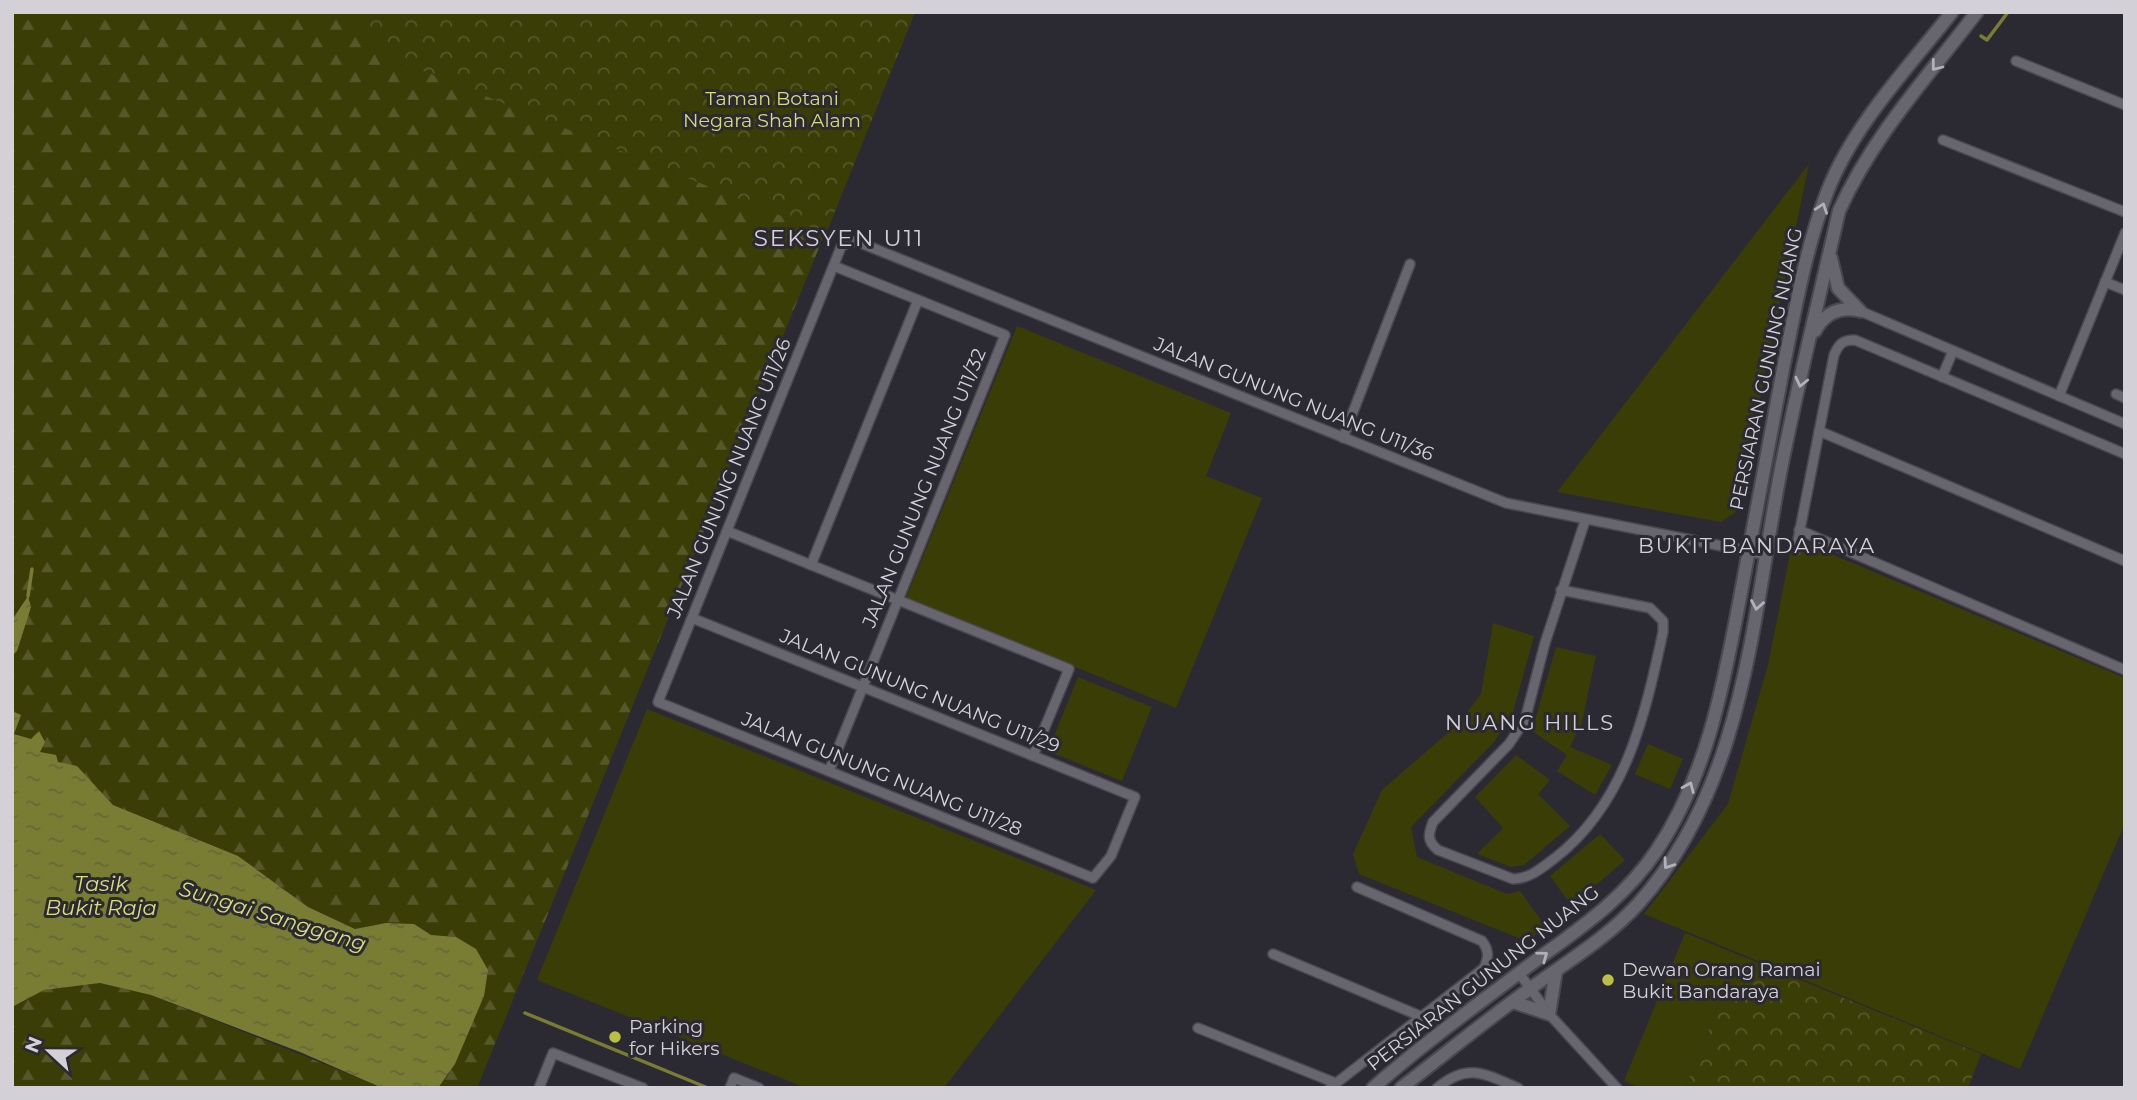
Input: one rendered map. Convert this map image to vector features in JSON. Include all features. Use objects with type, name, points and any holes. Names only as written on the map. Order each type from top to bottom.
[{"type":"street","name":"PERSIARAN GUNUNG NUANG","points":[[1373,1088],[1519,973],[1596,917],[1628,888],[1657,850],[1679,811],[1706,747],[1724,682],[1797,299],[1813,235],[1828,190],[1861,129],[1952,12]]},
{"type":"street","name":"PERSIARAN GUNUNG NUANG","points":[[1401,1088],[1530,989],[1609,933],[1640,902],[1670,861],[1697,815],[1718,768],[1737,708],[1781,473],[1839,211],[1854,176],[1875,144],[1977,12]]},
{"type":"street","points":[[2016,61],[2125,105]]},
{"type":"street","points":[[1943,140],[2125,212]]},
{"type":"street","points":[[2059,396],[2125,233]]},
{"type":"street","name":"JALAN GUNUNG NUANG U11/36","points":[[834,266],[841,247],[848,242],[858,242],[1506,503],[1585,521],[1767,555]]},
{"type":"street","points":[[1830,251],[1838,288],[1860,311]]},
{"type":"street","points":[[1343,438],[1410,264]]},
{"type":"street","points":[[811,565],[918,300],[834,266]]},
{"type":"street","name":"JALAN GUNUNG NUANG U11/26","points":[[658,702],[834,266]]},
{"type":"street","points":[[2105,282],[2125,290]]},
{"type":"street","name":"JALAN GUNUNG NUANG U11/32","points":[[829,771],[1005,335],[918,300]]},
{"type":"street","points":[[1811,336],[1820,321],[1830,313],[1843,307],[1860,311],[2125,424]]},
{"type":"street","points":[[1796,550],[1834,355],[1838,344],[1846,340],[1855,340],[2125,454]]},
{"type":"street","points":[[1942,377],[1954,351]]},
{"type":"street","points":[[1819,431],[2125,562]]},
{"type":"street","points":[[1561,590],[1650,608],[1664,621],[1663,632],[1640,729],[1601,811],[1567,849],[1536,872],[1522,879],[1513,879],[1438,850],[1431,844],[1428,835],[1433,822],[1518,732],[1529,708],[1561,590],[1585,521]]},
{"type":"street","points":[[1799,530],[2125,670]]},
{"type":"street","points":[[727,531],[1069,669],[1033,756]]},
{"type":"street","name":"JALAN GUNUNG NUANG U11/29","points":[[692,618],[1135,797],[1111,856],[1093,878]]},
{"type":"street","name":"JALAN GUNUNG NUANG U11/28","points":[[658,702],[1093,878]]},
{"type":"street","points":[[1198,1028],[1331,1085],[1484,968],[1488,949],[1482,941],[1357,887]]},
{"type":"street","points":[[1273,954],[1420,1016]]},
{"type":"street","points":[[1549,1014],[1556,971]]},
{"type":"street","points":[[1519,973],[1549,1014],[1617,1088]]},
{"type":"street","points":[[1513,1002],[1549,1014]]},
{"type":"street","points":[[539,1088],[553,1053],[643,1088]]},
{"type":"street","points":[[1437,1088],[1457,1074],[1471,1071],[1518,1088]]},
{"type":"street","points":[[730,1088],[734,1077],[760,1088]]},
{"type":"green space","points":[[12,12],[915,12],[477,1088],[438,1088],[455,1064],[456,937],[431,935],[414,924],[386,923],[355,929],[308,907],[238,856],[113,805],[77,766],[66,766],[40,752],[39,731],[31,740],[14,733],[21,715],[12,711],[12,656],[17,651],[27,597],[12,620]]},
{"type":"green space","name":"Taman Botani Negara Shah Alam","points":[[348,12],[915,12],[826,234],[384,55]]},
{"type":"green space","points":[[1809,164],[1736,512],[1721,522],[1557,492]]},
{"type":"green space","points":[[1017,326],[1231,413],[1206,476],[1262,498],[1176,708],[906,598]]},
{"type":"green space","points":[[1810,545],[2125,678],[2125,823],[2020,1069],[1644,914],[1728,804],[1768,665],[1791,549]]},
{"type":"green space","points":[[1493,623],[1534,636],[1512,716],[1494,742],[1411,827],[1417,857],[1507,894],[1520,891],[1546,927],[1526,941],[1359,874],[1353,854],[1382,790],[1458,724],[1481,694]]},
{"type":"green space","points":[[1556,647],[1596,656],[1582,722],[1570,747],[1612,765],[1595,795],[1557,771],[1567,755],[1532,731]]},
{"type":"green space","points":[[1078,677],[1152,707],[1122,781],[1048,751]]},
{"type":"green space","points":[[647,709],[1096,890],[944,1088],[806,1088],[537,980]]},
{"type":"green space","points":[[1648,744],[1683,759],[1670,789],[1635,774]]},
{"type":"green space","points":[[1516,755],[1550,780],[1538,794],[1570,826],[1524,865],[1511,867],[1477,854],[1503,828],[1475,797]]},
{"type":"green space","points":[[1600,834],[1625,860],[1572,906],[1550,876]]},
{"type":"green space","points":[[1685,933],[1739,955],[1685,1088],[1641,1088],[1624,1081]]},
{"type":"green space","points":[[1739,955],[1981,1054],[1968,1088],[1685,1088]]},
{"type":"green space","points":[[100,983],[151,995],[384,1088],[12,1088],[12,1007],[44,990]]},
{"type":"water","points":[[28,596],[31,607],[17,651],[12,656],[12,620]]},
{"type":"water","name":"Tasik Bukit Raja","points":[[12,711],[21,715],[14,734],[31,739],[39,731],[45,742],[40,752],[56,755],[58,762],[77,766],[113,805],[238,856],[308,907],[355,929],[386,923],[414,924],[431,935],[456,937],[476,949],[488,970],[484,996],[455,1064],[438,1088],[380,1087],[300,1052],[151,995],[100,983],[44,990],[12,1007]]},
{"type":"waterway","points":[[1981,36],[1987,40],[2008,12]]},
{"type":"waterway","points":[[28,596],[32,569]]},
{"type":"waterway","name":"Sungai Sanggang","points":[[525,1013],[708,1088]]},
{"type":"place","name":"Dewan Orang Ramai Bukit Bandaraya","points":[[1608,980]]},
{"type":"place","name":"Parking for Hikers","points":[[615,1037]]},
{"type":"district","name":"SEKSYEN U11","points":[[839,238]]},
{"type":"district","name":"BUKIT BANDARAYA","points":[[1757,545]]},
{"type":"district","name":"NUANG HILLS","points":[[1530,722]]}]
